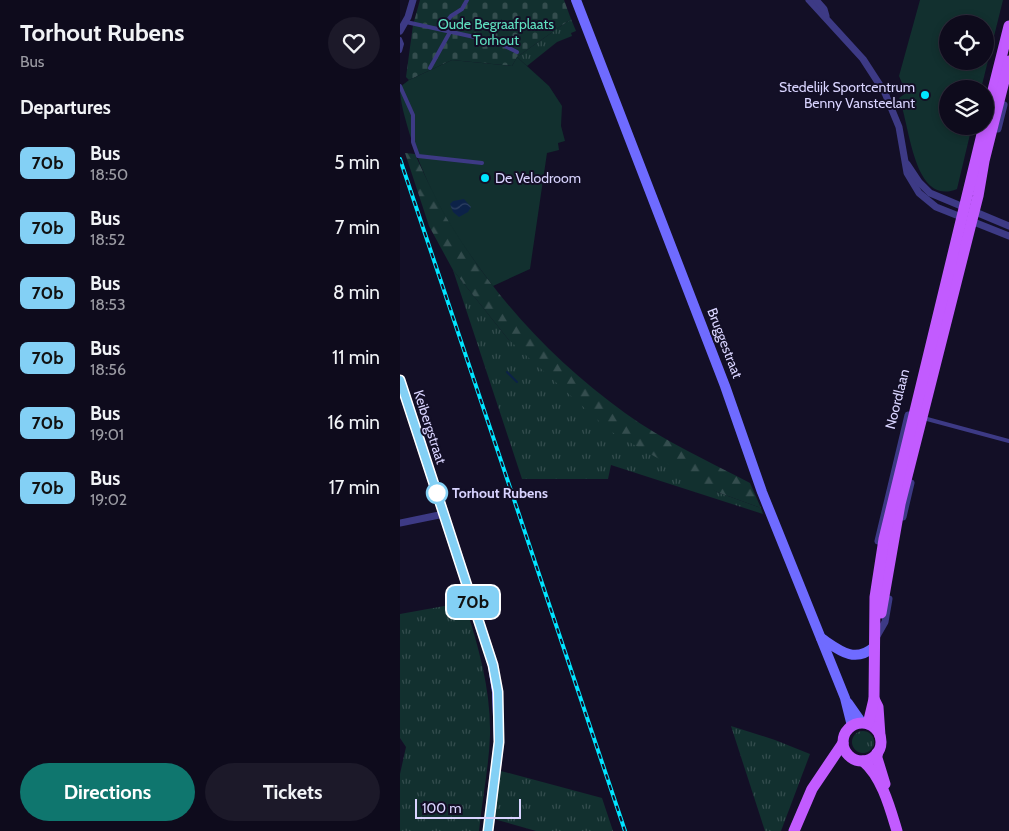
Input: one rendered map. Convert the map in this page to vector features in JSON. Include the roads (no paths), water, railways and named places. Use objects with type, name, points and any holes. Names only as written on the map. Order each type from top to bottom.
[{"type":"main road","points":[[994,86],[1009,26]]},
{"type":"main road","name":"Noordlaan","points":[[861,724],[874,699],[875,597],[880,560],[954,246],[979,189],[982,167],[1009,61]]},
{"type":"main road","name":"Noordlaan","points":[[875,641],[895,526],[925,403],[967,214],[982,135]]},
{"type":"main road","name":"Noordlaan","points":[[874,699],[878,707],[880,736]]},
{"type":"main road","points":[[794,831],[812,788],[843,743],[845,733],[861,724],[875,729],[880,736],[881,745],[877,758],[886,798]]},
{"type":"main road","points":[[843,743],[847,753],[870,768],[886,798],[898,831]]},
{"type":"main road","points":[[826,769],[841,759],[859,760],[878,753]]},
{"type":"street","points":[[400,31],[406,22],[414,0]]},
{"type":"street","name":"Bruggestraat","points":[[576,0],[722,377],[762,492],[845,698],[861,724]]},
{"type":"street","points":[[809,0],[869,67],[885,93],[899,128],[906,162],[919,182],[928,190],[967,214],[1009,236]]},
{"type":"street","points":[[816,0],[824,8],[826,17]]},
{"type":"street","name":"Noordlaan","points":[[979,189],[986,176],[1009,84]]},
{"type":"street","points":[[967,214],[1009,226]]},
{"type":"street","name":"Keibergstraat","points":[[400,380],[485,636],[498,692],[499,742],[488,831]]},
{"type":"street","name":"Noordlaan","points":[[875,641],[884,626],[887,614],[900,528],[927,419],[928,413],[925,403]]},
{"type":"street","points":[[400,523],[444,514]]},
{"type":"street","points":[[820,638],[852,656],[861,655],[875,641]]},
{"type":"lane","points":[[430,68],[450,32],[448,20],[450,16],[462,9],[467,0]]},
{"type":"lane","points":[[406,22],[497,42],[517,52]]},
{"type":"lane","points":[[400,38],[402,44],[400,51]]},
{"type":"lane","points":[[400,86],[413,115],[413,142],[418,156],[482,163]]},
{"type":"lane","points":[[927,419],[1009,441]]},
{"type":"water","points":[[464,199],[471,207],[468,212],[459,217],[453,212],[450,204],[453,201]]},
{"type":"waterway","points":[[507,372],[517,382]]},
{"type":"railway","points":[[400,159],[625,831]]},
{"type":"place","name":"Stedelijk Sportcentrum Benny Vansteelant","points":[[925,95]]},
{"type":"place","name":"De Velodroom","points":[[485,178]]},
{"type":"place","name":"Torhout Rubens","points":[[437,493]]},
{"type":"park label","name":"Oude Begraafplaats Torhout","points":[[496,32]]}]
